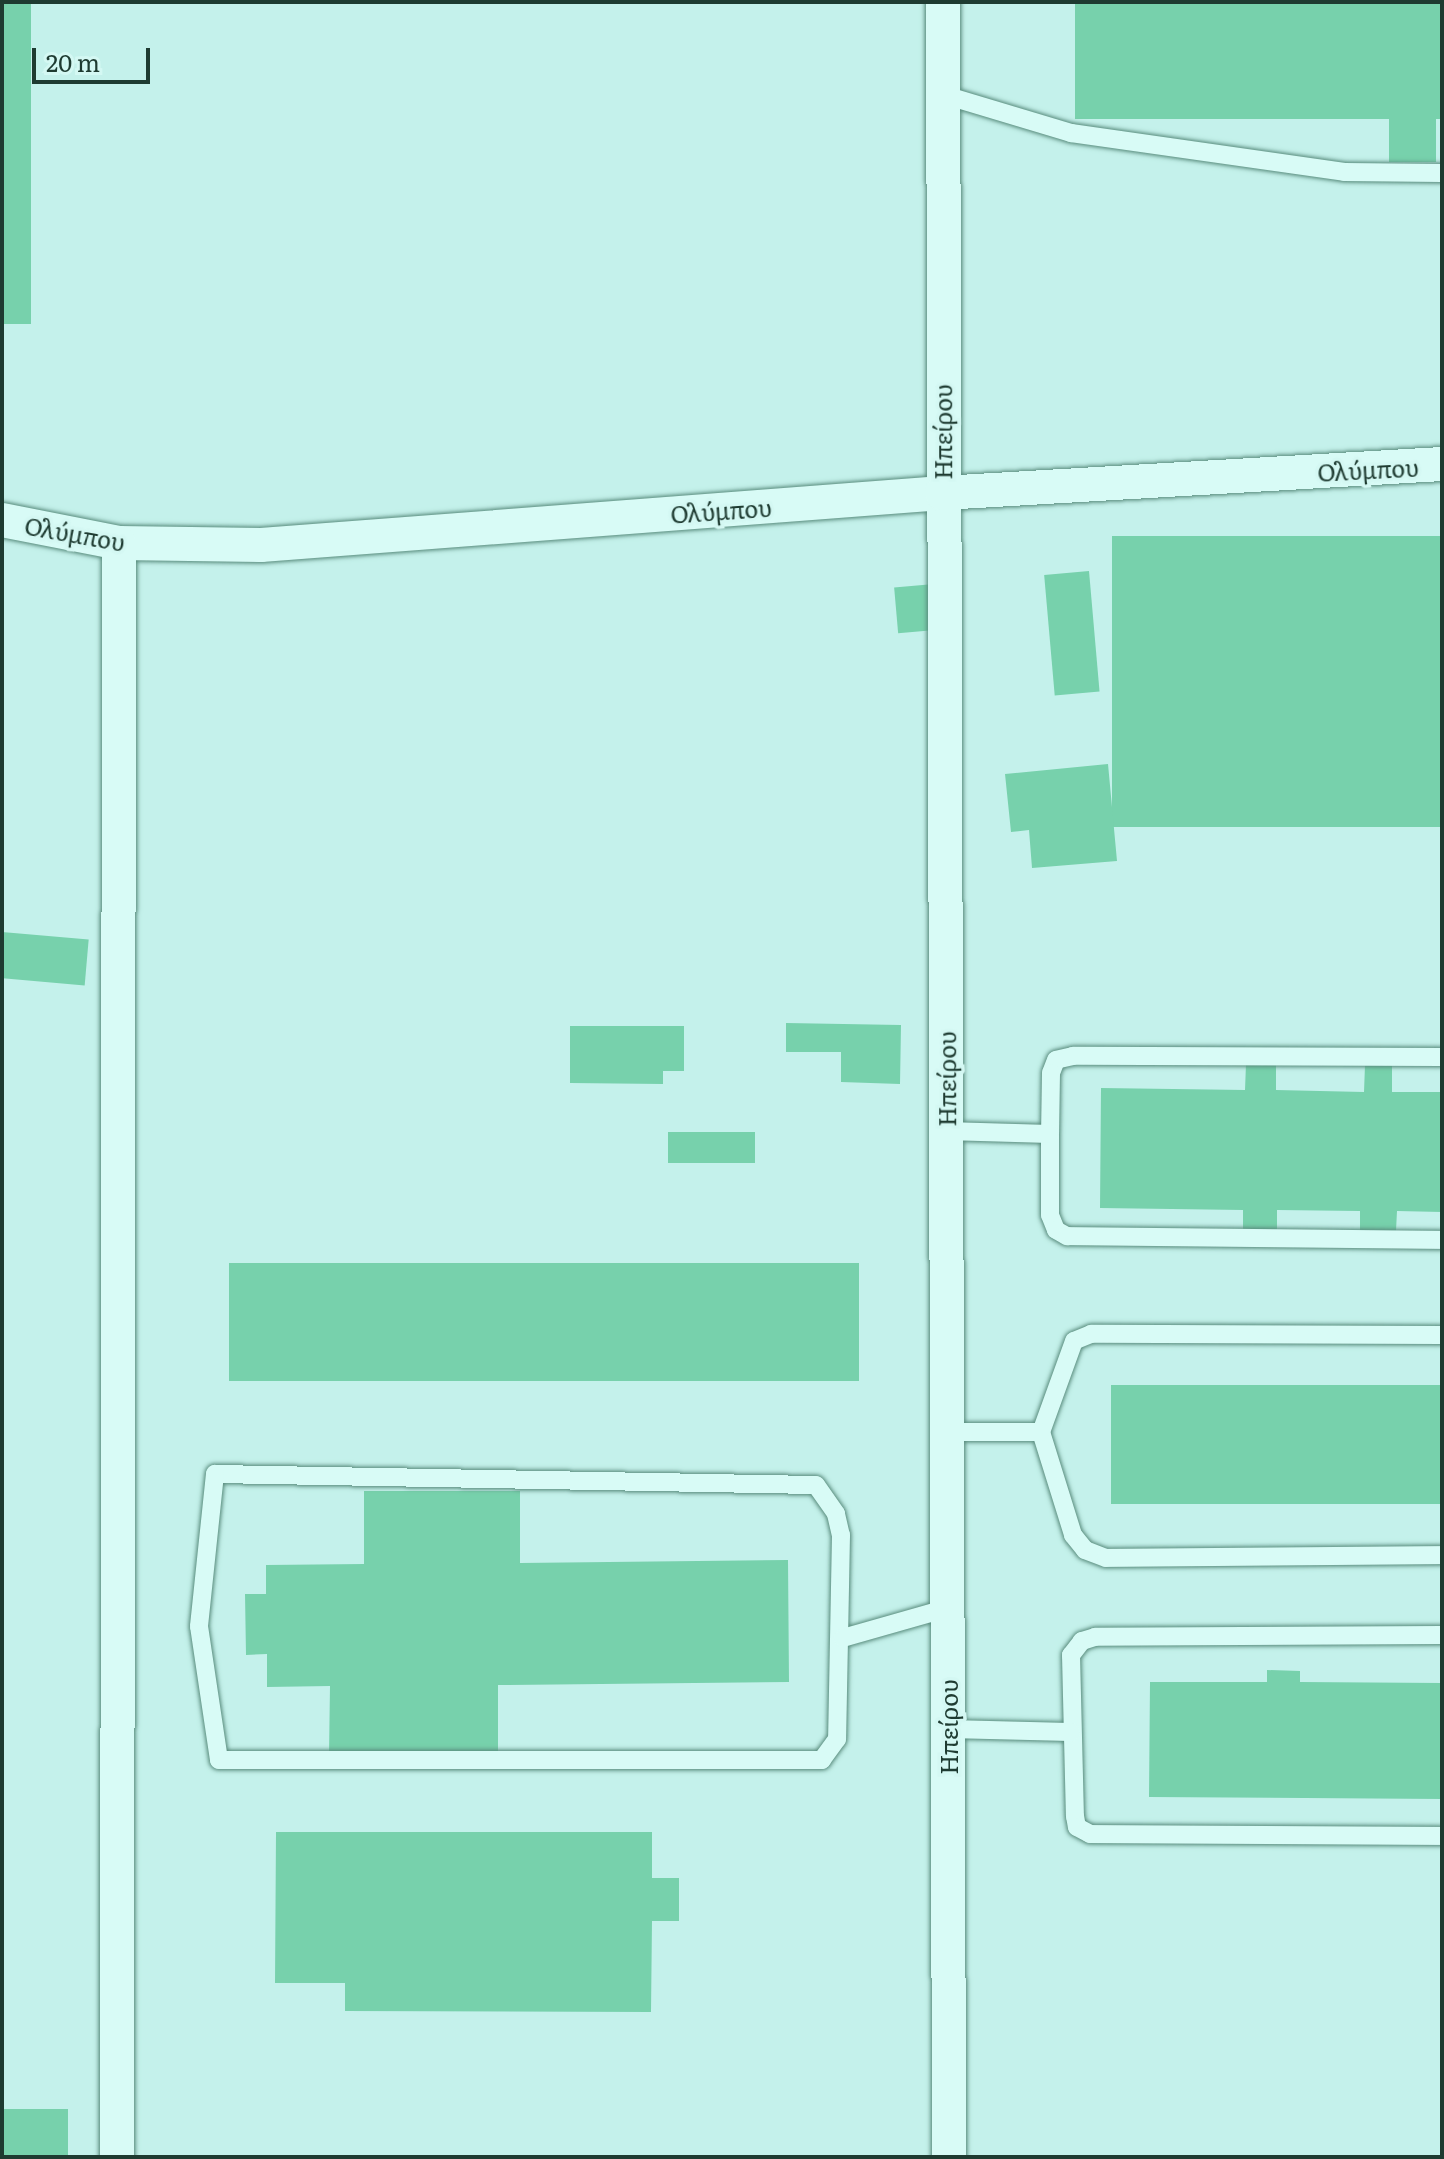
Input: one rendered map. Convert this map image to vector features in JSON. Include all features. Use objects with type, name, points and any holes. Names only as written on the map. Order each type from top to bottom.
[{"type":"street","name":"Ηπείρου","points":[[943,2],[942,493],[950,1432],[949,2157]]},
{"type":"street","name":"Ολύμπου","points":[[2,520],[119,543],[261,545],[942,493],[1442,464]]},
{"type":"street","points":[[117,2157],[119,543]]},
{"type":"lane","points":[[941,94],[1071,133],[1344,172],[1442,173]]},
{"type":"lane","points":[[1442,1057],[1073,1056],[1056,1060],[1051,1073],[1050,1134],[1050,1215],[1056,1230],[1067,1236],[1442,1240]]},
{"type":"lane","points":[[946,1131],[1050,1134]]},
{"type":"lane","points":[[1442,1335],[1091,1334],[1074,1341],[1041,1432],[1073,1535],[1085,1550],[1106,1558],[1442,1555]]},
{"type":"lane","points":[[950,1432],[1041,1432]]},
{"type":"lane","points":[[215,1474],[816,1485],[836,1514],[841,1535],[843,1638],[841,1721],[837,1739],[822,1760],[219,1760],[199,1626],[215,1474]]},
{"type":"lane","points":[[843,1638],[948,1608]]},
{"type":"lane","points":[[1442,1635],[1095,1637],[1082,1641],[1071,1655],[1075,1816],[1077,1827],[1090,1834],[1442,1836]]},
{"type":"lane","points":[[948,1729],[1071,1732]]},
{"type":"building","points":[[2,2],[31,2],[31,324],[2,324]]},
{"type":"building","points":[[1075,2],[1442,2],[1442,119],[1436,119],[1436,162],[1389,162],[1389,119],[1075,119]]},
{"type":"building","points":[[1112,536],[1442,536],[1442,827],[1112,827]]},
{"type":"building","points":[[1089,571],[1100,692],[1055,695],[1044,575]]},
{"type":"building","points":[[934,584],[938,630],[898,633],[894,587]]},
{"type":"building","points":[[1108,764],[1117,861],[1032,868],[1029,830],[1011,832],[1005,774]]},
{"type":"building","points":[[2,932],[89,940],[85,985],[2,978]]},
{"type":"building","points":[[786,1023],[901,1025],[900,1084],[841,1082],[841,1052],[786,1052]]},
{"type":"building","points":[[570,1026],[684,1026],[684,1071],[663,1071],[663,1084],[570,1083]]},
{"type":"building","points":[[1246,1064],[1276,1065],[1276,1090],[1364,1092],[1365,1065],[1392,1065],[1392,1092],[1442,1092],[1442,1212],[1397,1211],[1396,1231],[1360,1231],[1360,1211],[1277,1210],[1277,1231],[1243,1231],[1243,1210],[1100,1208],[1101,1088],[1245,1090]]},
{"type":"building","points":[[668,1132],[755,1132],[755,1163],[668,1163]]},
{"type":"building","points":[[229,1263],[859,1263],[859,1381],[229,1381]]},
{"type":"building","points":[[1111,1385],[1442,1385],[1442,1504],[1111,1504]]},
{"type":"building","points":[[364,1491],[520,1491],[520,1563],[788,1560],[789,1682],[498,1685],[498,1755],[329,1755],[330,1686],[267,1687],[267,1654],[246,1655],[245,1594],[266,1594],[266,1565],[364,1564]]},
{"type":"building","points":[[1267,1670],[1300,1671],[1300,1682],[1442,1683],[1442,1799],[1149,1797],[1150,1682],[1267,1682]]},
{"type":"building","points":[[276,1832],[652,1832],[652,1878],[679,1878],[679,1921],[652,1921],[651,2012],[345,2011],[345,1983],[275,1983]]},
{"type":"building","points":[[2,2109],[68,2109],[68,2157],[2,2157]]}]
